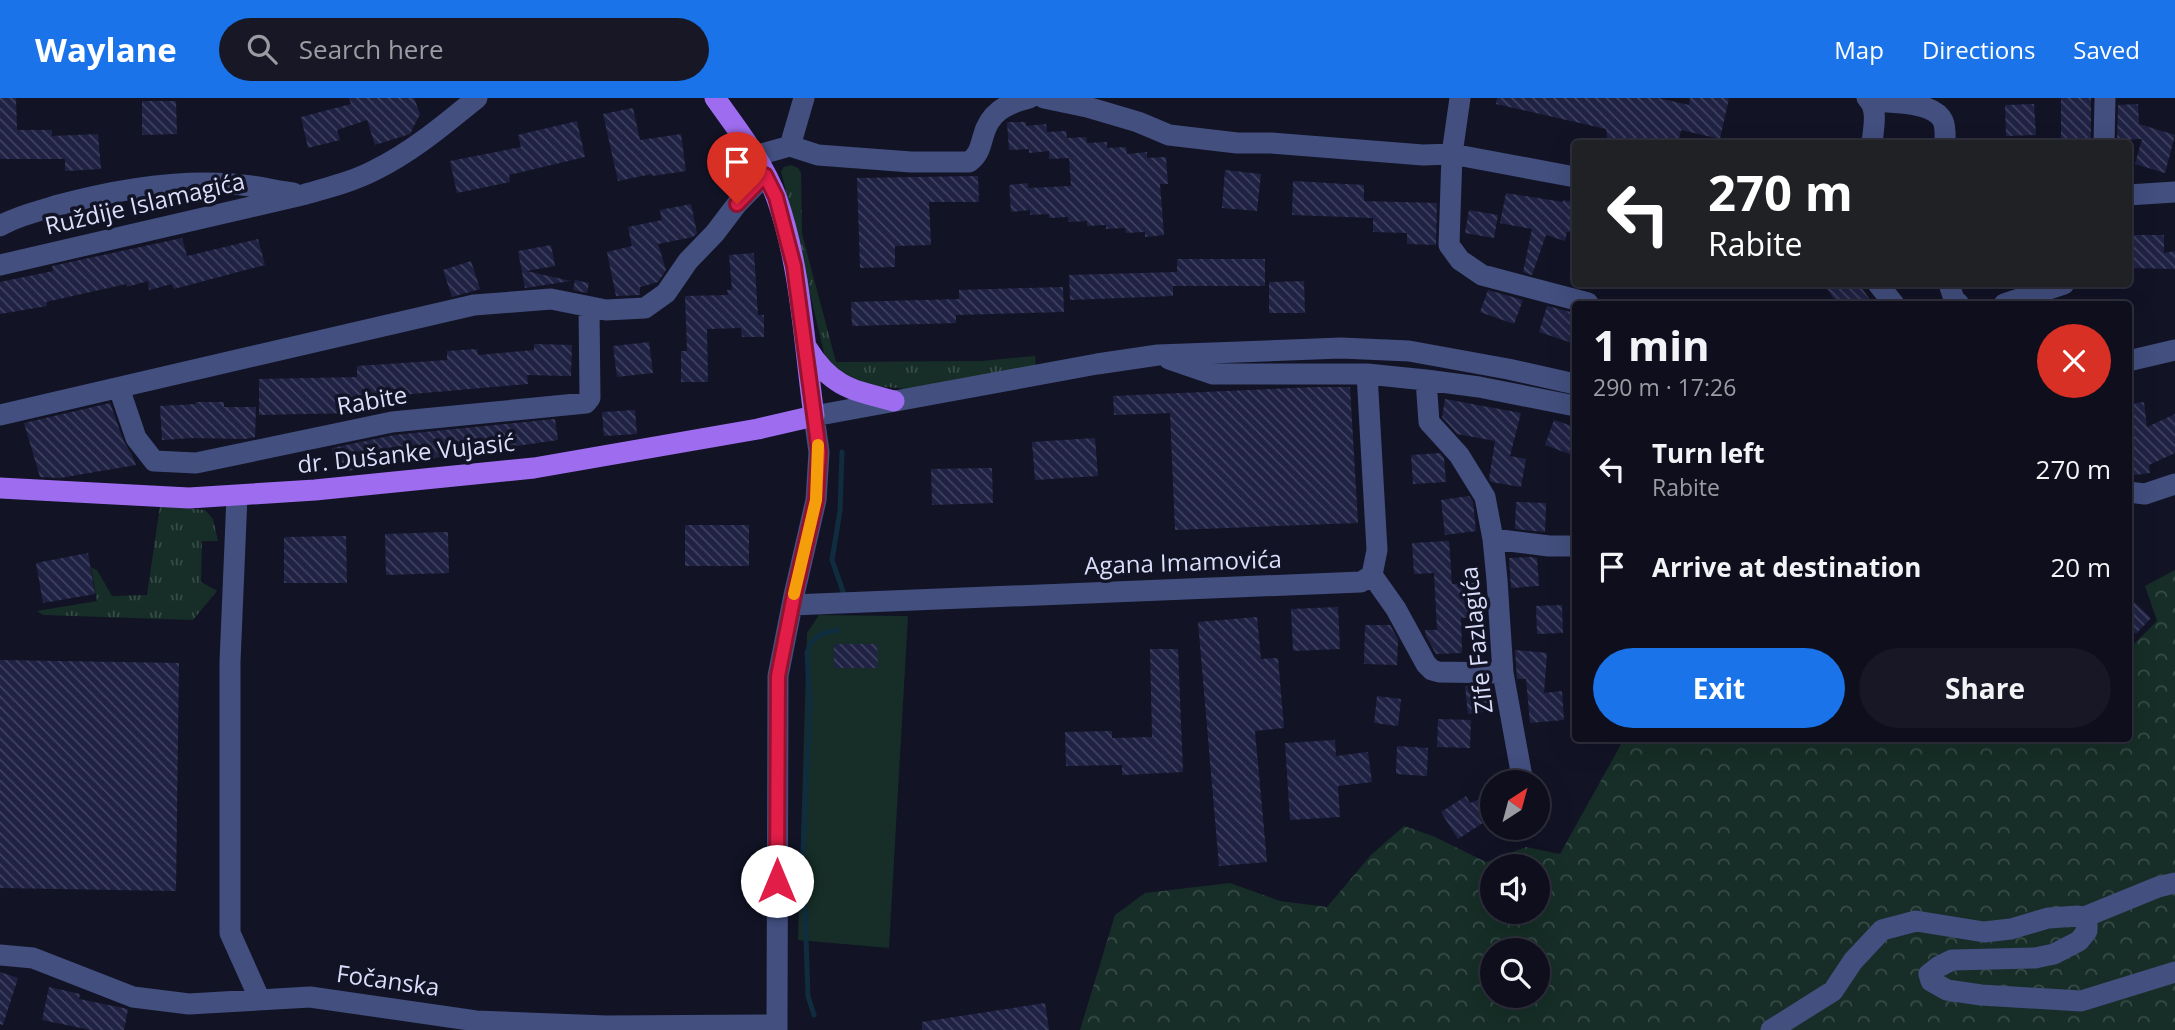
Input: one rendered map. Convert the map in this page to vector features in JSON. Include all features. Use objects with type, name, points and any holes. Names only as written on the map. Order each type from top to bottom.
[{"type":"main road","points":[[715,98],[754,156],[776,197],[790,247],[814,416]]},
{"type":"main road","points":[[804,344],[830,378],[845,387],[894,401]]},
{"type":"main road","name":"dr. Dušanke Vujasić","points":[[0,488],[189,498],[316,490],[534,468],[758,429],[814,416]]},
{"type":"street","name":"Ruždije Islamagića","points":[[0,265],[302,195],[346,182],[399,157],[477,98]]},
{"type":"street","points":[[790,146],[804,98]]},
{"type":"street","points":[[754,156],[790,146],[818,155],[911,162],[969,162],[976,158],[985,128],[994,115],[1010,103],[1029,98]]},
{"type":"street","points":[[1044,98],[1138,122],[1169,135],[1237,143],[1452,155],[1572,176]]},
{"type":"street","points":[[1461,98],[1452,155],[1449,245],[1460,260],[1482,275],[1580,301]]},
{"type":"street","points":[[2104,140],[2105,98]]},
{"type":"street","points":[[1869,99],[1875,112],[1872,140]]},
{"type":"street","points":[[1869,99],[1930,107],[1945,124],[1945,140]]},
{"type":"street","points":[[0,415],[474,305],[551,299],[606,310],[645,307],[666,293],[688,261],[765,175]]},
{"type":"street","name":"Ruždije Islamagića","points":[[0,226],[12,219],[69,202],[160,186],[249,185],[302,195]]},
{"type":"street","points":[[2132,195],[2175,192]]},
{"type":"street","points":[[1880,287],[1892,301]]},
{"type":"street","points":[[2013,301],[2055,287]]},
{"type":"street","name":"Rabite","points":[[119,388],[136,438],[154,461],[196,463],[392,422],[586,403],[590,398],[589,307]]},
{"type":"street","points":[[777,1027],[778,676],[816,500],[819,452],[814,416],[1158,355],[1342,348],[1409,351],[1572,383]]},
{"type":"street","points":[[2132,360],[2175,350]]},
{"type":"street","points":[[1158,355],[1213,374],[1367,374],[1479,387],[1572,405]]},
{"type":"street","points":[[1367,374],[1377,550],[1372,575],[1432,670],[1503,673]]},
{"type":"street","name":"Zife Fazlagića","points":[[1426,380],[1429,422],[1459,455],[1485,497],[1493,539],[1503,673],[1521,770]]},
{"type":"street","points":[[2132,492],[2145,494],[2175,484]]},
{"type":"street","points":[[237,496],[230,662],[230,933],[260,1000]]},
{"type":"street","name":"Zife Fazlagića","points":[[1493,539],[1572,546]]},
{"type":"street","name":"Agana Imamovića","points":[[792,606],[1361,582],[1372,575]]},
{"type":"street","points":[[2082,918],[2158,887],[2175,883]]},
{"type":"street","points":[[1770,1030],[1833,991],[1853,961],[1882,930],[1916,921],[1984,932],[2011,929],[2048,918],[2078,916],[2087,923],[2087,931],[2079,940],[2054,954],[2035,958],[1952,960],[1929,974],[1931,981],[1947,990],[1982,995],[2081,1001],[2175,972]]},
{"type":"street","name":"Fočanska","points":[[0,955],[33,958],[133,997],[189,1004],[310,997],[476,1021],[606,1026],[777,1027]]},
{"type":"green space","points":[[791,165],[801,173],[802,234],[836,362],[981,361],[1035,356],[1036,370],[908,389],[851,380],[825,357],[781,171]]},
{"type":"green space","points":[[160,506],[205,510],[213,519],[218,541],[202,541],[201,582],[217,591],[193,620],[43,615],[37,611],[97,601],[91,567],[97,570],[112,596],[147,595]]},
{"type":"green space","points":[[2175,570],[2175,1030],[1080,1030],[1115,915],[1145,893],[1230,883],[1280,901],[1327,907],[1371,855],[1404,826],[1433,836],[1480,859],[1480,924],[1550,924],[1550,854],[1507,854],[1526,847],[1560,854],[1622,742],[2132,742],[2132,646],[2157,621],[2145,586]]},
{"type":"green space","points":[[819,615],[908,616],[889,948],[798,940],[807,633]]},
{"type":"building","points":[[0,98],[16,98],[17,130],[52,130],[52,136],[98,134],[101,169],[65,171],[65,159],[0,159]]},
{"type":"building","points":[[349,98],[414,98],[420,114],[410,134],[375,145],[367,120],[337,130],[340,140],[308,148],[301,117],[351,104]]},
{"type":"building","points":[[1497,98],[1658,98],[1689,105],[1690,98],[1729,98],[1720,139],[1681,130],[1679,140],[1614,140],[1607,138],[1606,129],[1496,104]]},
{"type":"building","points":[[2061,98],[2091,98],[2091,140],[2061,140]]},
{"type":"building","points":[[142,101],[176,101],[177,134],[142,135]]},
{"type":"building","points":[[2034,104],[2036,135],[2006,136],[2005,105]]},
{"type":"building","points":[[2138,104],[2139,124],[2175,135],[2165,173],[2135,164],[2142,139],[2117,140],[2118,105]]},
{"type":"building","points":[[633,108],[640,140],[681,134],[686,171],[618,181],[603,114]]},
{"type":"building","points":[[577,121],[585,157],[509,175],[510,182],[457,193],[450,161],[521,147],[518,135]]},
{"type":"building","points":[[1007,122],[1026,122],[1026,126],[1046,124],[1047,132],[1066,131],[1067,138],[1086,137],[1087,143],[1107,142],[1107,148],[1126,147],[1127,154],[1147,152],[1147,158],[1166,157],[1168,184],[1160,184],[1164,235],[1145,237],[1145,232],[1126,233],[1125,228],[1106,229],[1106,225],[1087,226],[1087,221],[1069,222],[1068,217],[1030,215],[1030,210],[1011,212],[1009,185],[1028,183],[1028,188],[1071,186],[1069,158],[1049,159],[1049,151],[1029,153],[1029,149],[1009,150]]},
{"type":"building","points":[[1225,170],[1261,174],[1257,211],[1222,208]]},
{"type":"building","points":[[978,176],[979,202],[929,202],[931,245],[895,246],[895,267],[860,268],[857,178]]},
{"type":"building","points":[[1293,181],[1364,185],[1364,201],[1437,203],[1436,245],[1407,244],[1407,233],[1373,232],[1373,218],[1292,215]]},
{"type":"building","points":[[1506,193],[1572,202],[1572,233],[1567,232],[1565,241],[1546,235],[1532,275],[1523,272],[1532,229],[1500,223]]},
{"type":"building","points":[[691,204],[697,233],[693,237],[658,244],[666,270],[658,282],[640,287],[640,295],[616,296],[607,252],[632,246],[628,227],[662,220],[660,210]]},
{"type":"building","points":[[1469,210],[1498,215],[1494,238],[1465,233]]},
{"type":"building","points":[[2132,235],[2164,235],[2164,253],[2175,251],[2175,269],[2132,268]]},
{"type":"building","points":[[182,238],[187,256],[258,239],[265,265],[174,289],[172,284],[149,290],[148,281],[127,287],[126,284],[46,302],[47,306],[0,314],[0,282],[53,271],[52,266]]},
{"type":"building","points":[[551,245],[555,266],[526,271],[571,281],[525,288],[518,251]]},
{"type":"building","points":[[754,253],[758,315],[764,315],[764,337],[742,337],[741,328],[707,329],[708,382],[681,382],[681,351],[687,351],[685,296],[728,295],[727,290],[732,290],[729,255]]},
{"type":"building","points":[[1177,259],[1265,259],[1265,286],[1173,286],[1173,296],[1070,300],[1069,275],[1177,272]]},
{"type":"building","points":[[471,261],[480,289],[452,297],[443,270]]},
{"type":"building","points":[[575,280],[589,283],[587,293],[573,290]]},
{"type":"building","points":[[1304,281],[1305,313],[1269,313],[1269,282]]},
{"type":"building","points":[[1063,287],[1064,312],[956,315],[956,323],[852,326],[851,302],[959,299],[959,290]]},
{"type":"building","points":[[1825,287],[1861,287],[1871,301],[1836,301]]},
{"type":"building","points":[[1488,290],[1523,300],[1514,324],[1480,312]]},
{"type":"building","points":[[1547,306],[1572,312],[1572,343],[1539,332]]},
{"type":"building","points":[[649,342],[653,373],[617,377],[613,346]]},
{"type":"building","points":[[534,344],[572,345],[571,376],[527,375],[528,384],[355,399],[355,413],[259,415],[259,379],[357,377],[357,366],[447,360],[447,351],[477,349],[478,355],[534,350]]},
{"type":"building","points":[[1350,387],[1358,523],[1175,530],[1170,413],[1114,415],[1113,396]]},
{"type":"building","points":[[1445,399],[1521,413],[1510,456],[1526,459],[1521,487],[1491,482],[1489,479],[1495,441],[1457,434],[1442,417]]},
{"type":"building","points":[[224,402],[224,407],[256,407],[255,437],[162,440],[160,406]]},
{"type":"building","points":[[2144,402],[2147,427],[2175,414],[2175,453],[2149,465],[2150,473],[2132,475],[2132,404]]},
{"type":"building","points":[[110,403],[124,442],[136,465],[60,478],[40,477],[24,423]]},
{"type":"building","points":[[635,410],[637,434],[604,436],[602,412]]},
{"type":"building","points":[[555,419],[558,440],[421,460],[420,457],[364,462],[365,469],[335,472],[332,448],[394,435]]},
{"type":"building","points":[[1554,420],[1572,426],[1572,455],[1545,445]]},
{"type":"building","points":[[1095,438],[1098,476],[1035,480],[1032,442]]},
{"type":"building","points":[[1440,453],[1444,458],[1446,482],[1413,484],[1411,455]]},
{"type":"building","points":[[992,468],[993,503],[932,505],[931,469]]},
{"type":"building","points":[[1469,496],[1473,502],[1476,531],[1445,535],[1441,500]]},
{"type":"building","points":[[1516,502],[1546,503],[1545,532],[1515,529]]},
{"type":"building","points":[[685,525],[749,525],[749,566],[685,566]]},
{"type":"building","points":[[448,532],[449,573],[386,575],[385,534]]},
{"type":"building","points":[[346,536],[347,583],[284,583],[284,537]]},
{"type":"building","points":[[1449,541],[1452,584],[1474,583],[1475,617],[1461,618],[1462,653],[1436,654],[1425,630],[1437,630],[1434,573],[1414,574],[1412,543]]},
{"type":"building","points":[[88,553],[95,594],[43,603],[36,563]]},
{"type":"building","points":[[1509,558],[1537,558],[1539,586],[1511,588]]},
{"type":"building","points":[[2132,600],[2151,618],[2136,634],[2132,630]]},
{"type":"building","points":[[1562,605],[1563,633],[1537,634],[1536,606]]},
{"type":"building","points":[[1338,607],[1340,649],[1293,651],[1291,609]]},
{"type":"building","points":[[1257,617],[1261,659],[1278,658],[1284,728],[1255,731],[1267,862],[1219,866],[1198,622]]},
{"type":"building","points":[[1365,625],[1390,625],[1398,639],[1397,665],[1364,664]]},
{"type":"building","points":[[834,644],[877,644],[878,668],[834,668]]},
{"type":"building","points":[[1150,649],[1178,649],[1183,772],[1122,775],[1122,765],[1066,766],[1065,732],[1112,731],[1112,738],[1152,737]]},
{"type":"building","points":[[1515,650],[1547,653],[1544,693],[1562,691],[1564,720],[1530,723],[1526,679],[1517,679]]},
{"type":"building","points":[[0,660],[179,663],[176,891],[0,888]]},
{"type":"building","points":[[1465,686],[1492,686],[1494,711],[1468,714]]},
{"type":"building","points":[[1377,696],[1401,699],[1398,726],[1374,723]]},
{"type":"building","points":[[1438,719],[1471,720],[1470,748],[1437,747]]},
{"type":"building","points":[[1335,740],[1336,756],[1368,752],[1372,782],[1338,786],[1340,817],[1290,820],[1285,743]]},
{"type":"building","points":[[1397,746],[1428,748],[1427,776],[1396,774]]},
{"type":"building","points":[[1466,796],[1470,803],[1480,799],[1480,825],[1458,839],[1441,812]]},
{"type":"building","points":[[0,972],[18,978],[3,1025],[0,1024]]},
{"type":"building","points":[[49,987],[80,994],[79,999],[128,1009],[124,1030],[91,1030],[42,1020]]},
{"type":"building","points":[[1045,1003],[1049,1030],[922,1030],[922,1022]]},
{"type":"waterway","points":[[842,452],[840,511],[832,560],[845,597]]},
{"type":"waterway","points":[[814,1015],[808,996],[803,853],[810,704],[807,653],[811,642],[821,634],[838,630]]},
{"type":"slow traffic","points":[[794,594],[816,500],[818,445]]},
{"type":"route","points":[[737,204],[765,175],[776,197],[794,266],[819,452],[816,500],[778,676],[777,881]]}]
